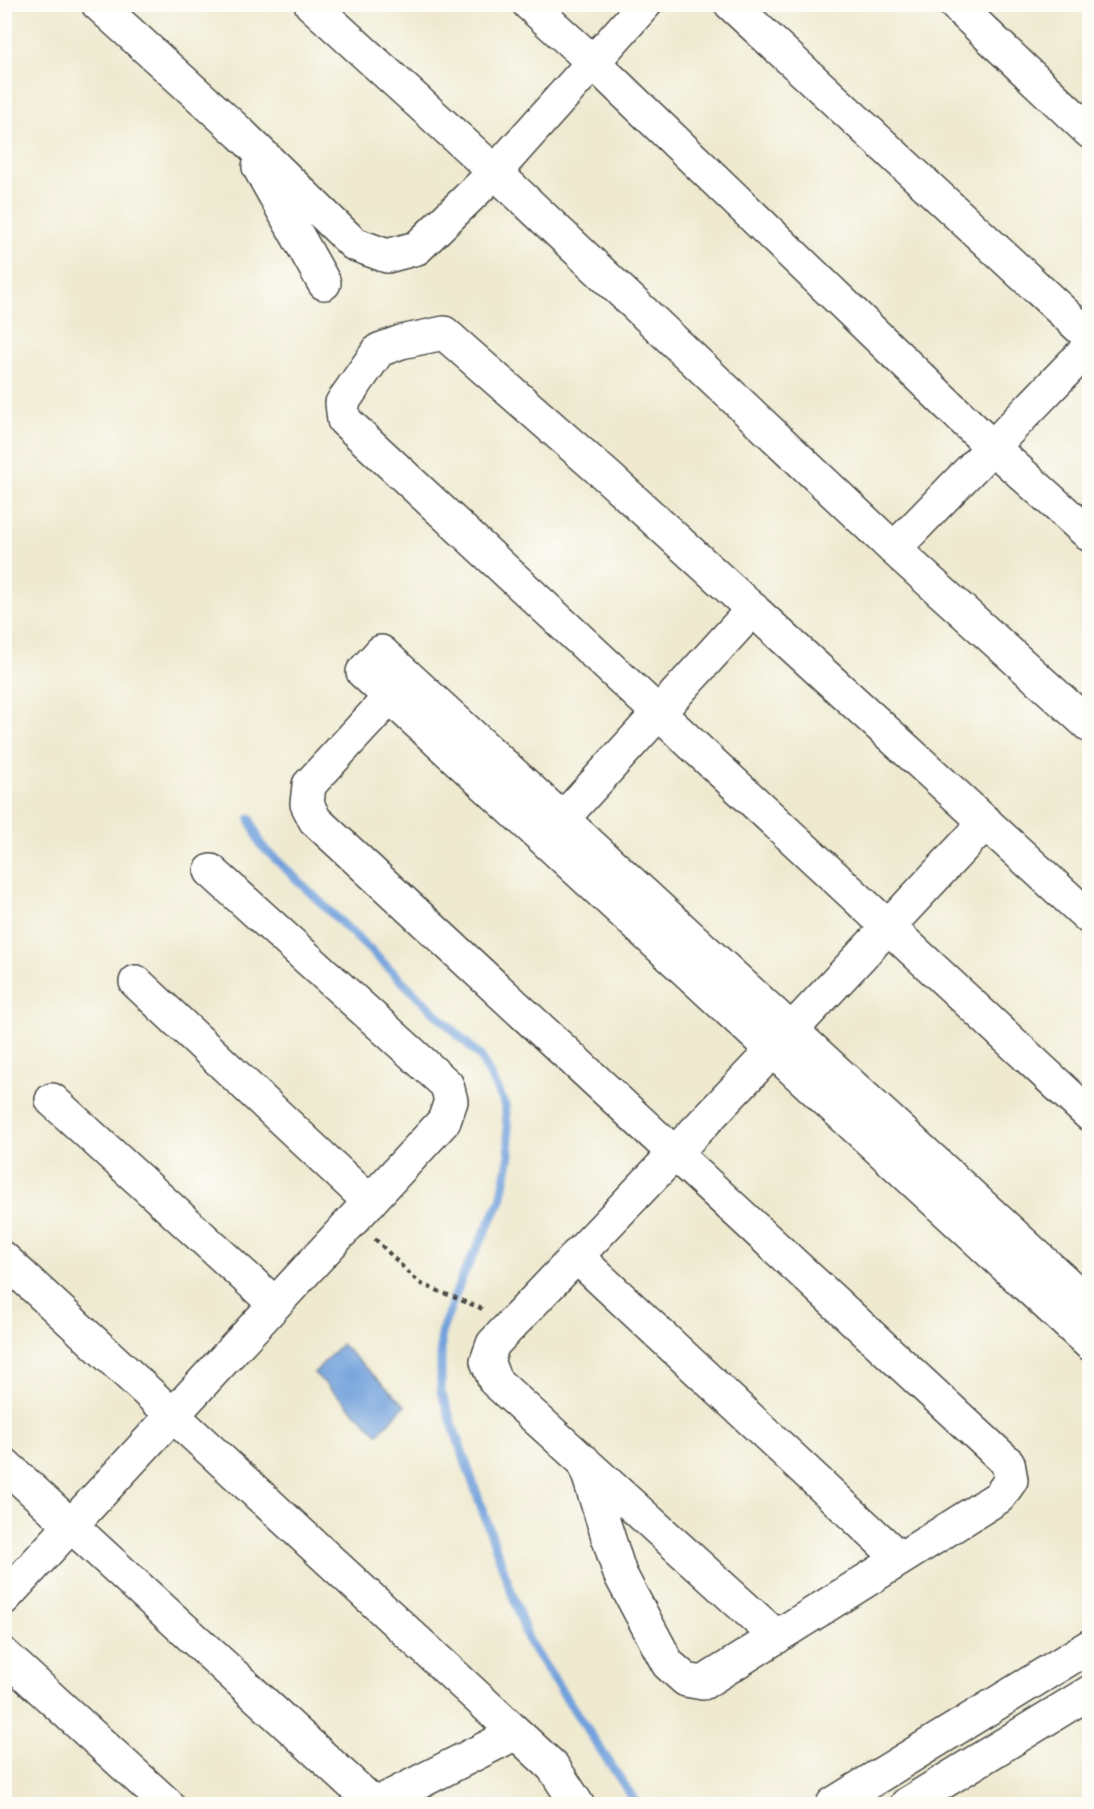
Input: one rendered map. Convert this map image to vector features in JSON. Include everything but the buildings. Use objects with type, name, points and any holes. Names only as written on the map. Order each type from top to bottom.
[{"type":"street","points":[[98,4],[241,135],[354,244],[387,256],[417,248],[495,172],[645,4]]},
{"type":"street","points":[[311,4],[495,172],[894,549],[1089,726]]},
{"type":"street","points":[[529,4],[593,62],[992,447],[1089,535]]},
{"type":"street","points":[[731,4],[1089,337]]},
{"type":"street","points":[[955,4],[1089,132]]},
{"type":"street","points":[[241,135],[324,283]]},
{"type":"street","points":[[1089,918],[608,477],[444,333],[401,342],[379,350],[342,404],[344,420],[1089,1115]]},
{"type":"street","points":[[894,549],[1089,346]]},
{"type":"street","points":[[553,830],[753,609]]},
{"type":"street","points":[[553,830],[381,652],[363,672],[390,697],[553,830],[782,1040],[1089,1305]]},
{"type":"street","points":[[390,697],[309,785],[307,804],[315,820],[1008,1463],[1011,1480],[999,1497],[703,1683],[686,1680],[668,1664],[620,1574],[584,1461]]},
{"type":"street","points":[[777,1637],[495,1381],[487,1361],[493,1344],[986,822]]},
{"type":"street","points":[[4,1598],[444,1121],[451,1101],[447,1085],[211,871]]},
{"type":"street","points":[[136,981],[362,1210]]},
{"type":"street","points":[[782,1040],[1089,1344]]},
{"type":"street","points":[[52,1100],[275,1304]]},
{"type":"street","points":[[576,1257],[900,1559]]},
{"type":"street","points":[[4,1259],[553,1767],[576,1804]]},
{"type":"street","points":[[4,1464],[375,1804],[516,1733]]},
{"type":"street","points":[[833,1804],[1089,1646]]},
{"type":"street","points":[[4,1655],[167,1804]]},
{"type":"street","points":[[907,1804],[1089,1692]]},
{"type":"path","points":[[362,1210],[419,1283],[472,1305]]},
{"type":"water","points":[[341,1344],[405,1405],[378,1434],[314,1373]]},
{"type":"waterway","points":[[250,819],[261,845],[480,1056],[505,1104],[510,1155],[501,1200],[462,1277],[441,1333],[441,1392],[529,1642],[637,1804]]}]
